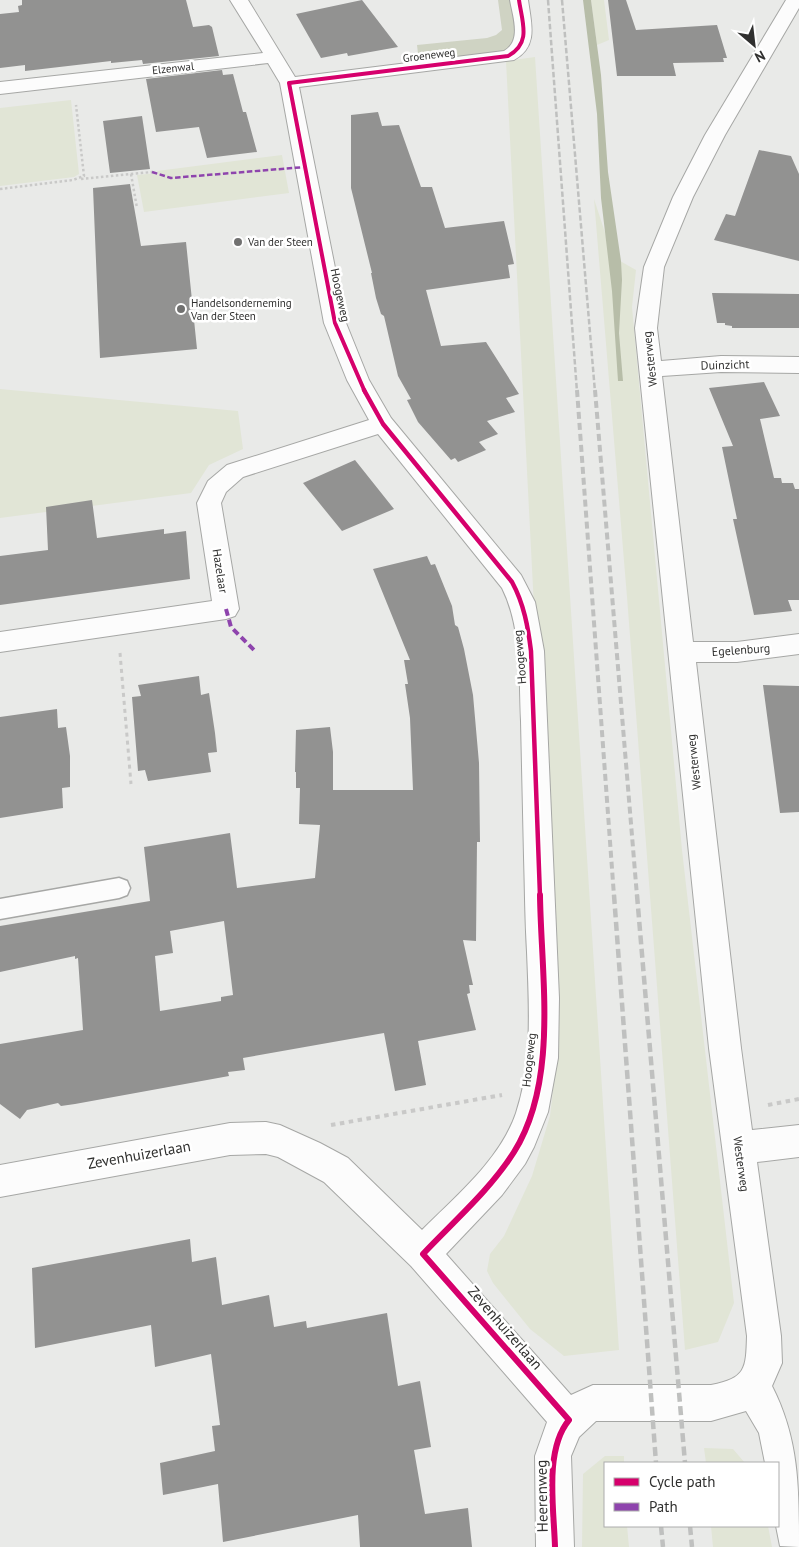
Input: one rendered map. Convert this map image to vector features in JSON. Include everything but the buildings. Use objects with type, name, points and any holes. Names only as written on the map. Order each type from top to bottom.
[{"type":"street","name":"Hoogeweg","points":[[239,0],[289,83],[335,323],[358,380],[383,424],[505,572],[518,592],[527,623],[531,651],[542,985],[542,1055],[537,1088],[531,1114],[523,1136],[506,1163],[423,1254]]},
{"type":"street","name":"Groeneweg","points":[[289,83],[508,56],[520,50],[524,43],[519,0]]},
{"type":"street","name":"Westerweg","points":[[752,1388],[764,1363],[766,1349],[725,1048],[646,328],[648,297],[654,267],[683,197],[715,135],[794,12]]},
{"type":"street","name":"Elzenwal","points":[[0,88],[274,57]]},
{"type":"street","name":"Duinzicht","points":[[651,369],[720,364],[799,365]]},
{"type":"street","name":"Hazelaar","points":[[0,642],[226,609],[209,503],[211,494],[223,479],[236,471],[259,462],[383,424]]},
{"type":"street","name":"Egelenburg","points":[[682,652],[737,652],[799,644]]},
{"type":"street","name":"Zevenhuizerlaan","points":[[0,1181],[230,1139],[266,1138],[288,1144],[336,1170],[423,1254],[569,1420]]},
{"type":"street","points":[[739,1148],[799,1141]]},
{"type":"street","points":[[569,1420],[582,1408],[593,1403],[711,1403],[734,1398],[752,1388],[768,1412],[777,1433],[799,1546]]},
{"type":"street","name":"Heerenweg","points":[[555,1547],[553,1456],[562,1428],[569,1420]]},
{"type":"lane","points":[[0,909],[119,888]]},
{"type":"path","points":[[73,80],[85,173],[78,179]]},
{"type":"path","points":[[0,189],[152,172]]},
{"type":"path","points":[[131,174],[137,208]]},
{"type":"path","points":[[118,625],[131,784]]},
{"type":"path","points":[[288,1144],[302,1131],[537,1088]]},
{"type":"shaded area","points":[[498,0],[513,0],[517,42],[502,54],[419,62],[417,45],[487,38],[496,35],[502,30]]},
{"type":"shaded area","points":[[583,0],[591,0],[601,75],[608,172],[621,261],[622,280],[619,333],[623,381],[618,381],[612,291],[601,198],[597,114]]},
{"type":"shaded area","points":[[591,0],[604,0],[609,40],[597,45]]},
{"type":"shaded area","points":[[535,57],[619,1350],[564,1356],[530,1329],[493,1283],[487,1271],[490,1254],[504,1236],[532,1176],[550,1116],[557,1056],[506,61]]},
{"type":"shaded area","points":[[71,100],[79,174],[74,177],[0,186],[0,108]]},
{"type":"shaded area","points":[[282,155],[289,193],[144,212],[137,175]]},
{"type":"shaded area","points":[[594,199],[613,257],[636,270],[632,307],[682,850],[734,1303],[718,1342],[685,1350],[627,597]]},
{"type":"shaded area","points":[[0,389],[238,411],[243,449],[209,465],[191,493],[0,518]]},
{"type":"shaded area","points":[[704,1448],[733,1449],[744,1462],[706,1462]]},
{"type":"shaded area","points":[[605,1456],[624,1456],[624,1462],[604,1462],[604,1527],[627,1527],[629,1547],[582,1547],[583,1474]]},
{"type":"shaded area","points":[[711,1527],[768,1527],[772,1547],[713,1547]]},
{"type":"railway","points":[[548,0],[577,392]]},
{"type":"railway","points":[[562,0],[595,392]]},
{"type":"railway","points":[[577,390],[614,896]]},
{"type":"railway","points":[[595,390],[637,896]]},
{"type":"railway","points":[[614,895],[656,1462]]},
{"type":"railway","points":[[637,895],[685,1462]]},
{"type":"railway","points":[[661,1527],[663,1547]]},
{"type":"railway","points":[[690,1527],[692,1547]]},
{"type":"marked path","points":[[152,172],[171,178],[305,167]]},
{"type":"marked path","points":[[226,609],[231,627],[256,652]]},
{"type":"cycle path","points":[[519,0],[524,32],[523,40],[516,52],[508,56],[289,83],[335,323],[358,380],[383,424],[512,582],[520,598],[527,624],[531,651],[544,1028],[539,1086],[523,1136],[502,1168],[477,1198],[423,1254],[569,1420],[559,1436],[553,1456],[555,1547]]},
{"type":"place","name":"Van der Steen","points":[[238,242]]},
{"type":"place","name":"Handelsonderneming Van der Steen","points":[[181,309]]}]
